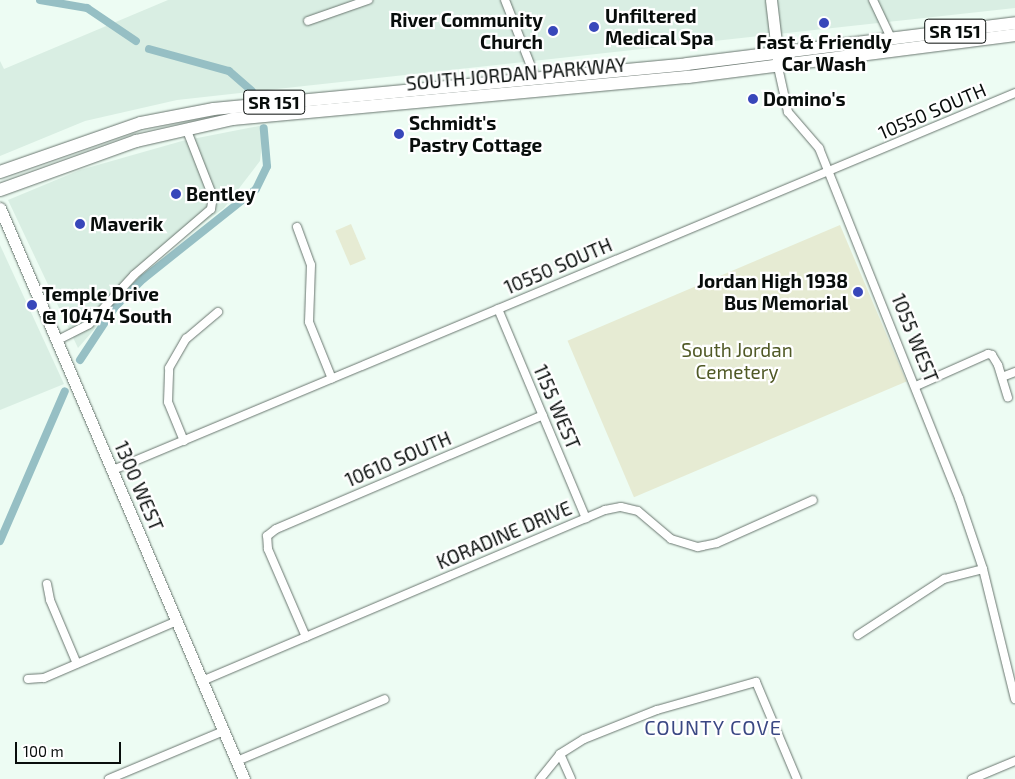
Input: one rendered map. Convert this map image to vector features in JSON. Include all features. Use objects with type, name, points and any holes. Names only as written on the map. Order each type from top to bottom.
[{"type":"main road","name":"SR 151","points":[[894,39],[1015,23]]},
{"type":"main road","name":"SOUTH JORDAN PARKWAY","points":[[0,190],[136,141],[186,128],[271,114],[616,78],[778,67],[1015,35]]},
{"type":"main road","name":"SOUTH JORDAN PARKWAY","points":[[0,172],[98,135],[141,122],[214,109],[536,79],[616,78],[777,53],[894,39]]},
{"type":"street","points":[[308,21],[368,0]]},
{"type":"street","points":[[505,0],[536,79]]},
{"type":"street","name":"1055 WEST","points":[[771,0],[778,67],[788,112],[818,145],[916,386],[983,569],[1015,699]]},
{"type":"street","points":[[874,0],[894,39]]},
{"type":"street","name":"10550 SOUTH","points":[[113,470],[829,169],[853,162],[1015,93]]},
{"type":"street","points":[[58,340],[88,324],[134,275],[211,209],[213,197],[186,128]]},
{"type":"street","name":"1300 WEST","points":[[0,208],[244,779]]},
{"type":"street","points":[[297,227],[311,265],[309,322],[332,379]]},
{"type":"street","name":"1155 WEST","points":[[498,309],[586,518]]},
{"type":"street","points":[[184,441],[168,402],[170,368],[186,339],[218,312]]},
{"type":"street","points":[[916,386],[988,354],[992,355],[1008,397]]},
{"type":"street","points":[[1002,378],[1015,372]]},
{"type":"street","name":"10610 SOUTH","points":[[306,637],[268,549],[266,536],[285,525],[543,415]]},
{"type":"street","name":"KORADINE DRIVE","points":[[202,681],[613,508],[629,508],[646,515],[671,539],[698,547],[726,540],[813,500]]},
{"type":"street","points":[[858,635],[944,579],[983,569]]},
{"type":"street","points":[[47,584],[50,600],[76,664]]},
{"type":"street","points":[[28,679],[44,678],[178,621]]},
{"type":"street","points":[[540,779],[560,754],[584,739],[657,710],[756,682],[797,779]]},
{"type":"street","points":[[237,761],[385,699]]},
{"type":"street","points":[[109,779],[224,731]]},
{"type":"street","points":[[560,754],[571,779]]},
{"type":"street","points":[[972,779],[1015,761]]},
{"type":"shaded area","points":[[168,0],[1015,0],[1015,8],[177,100],[85,121],[0,156],[0,61],[4,69]]},
{"type":"shaded area","points":[[264,125],[260,161],[224,208],[159,255],[78,348],[8,200],[80,170],[182,141]]},
{"type":"shaded area","points":[[0,245],[64,384],[0,410]]},
{"type":"green space","points":[[351,224],[366,259],[350,266],[335,231]]},
{"type":"green space","name":"South Jordan Cemetery","points":[[840,225],[906,381],[634,497],[568,341]]},
{"type":"waterway","points":[[40,0],[87,8],[136,41]]},
{"type":"waterway","points":[[149,49],[229,71],[252,91]]},
{"type":"waterway","points":[[80,360],[115,307],[143,279],[256,189],[267,166],[264,128]]},
{"type":"waterway","points":[[0,541],[65,391]]},
{"type":"place","name":"Fast & Friendly Car Wash","points":[[824,23]]},
{"type":"place","name":"Unfiltered Medical Spa","points":[[594,27]]},
{"type":"place","name":"River Community Church","points":[[553,31]]},
{"type":"place","name":"Domino's","points":[[753,99]]},
{"type":"place","name":"Schmidt's Pastry Cottage","points":[[399,134]]},
{"type":"place","name":"Bentley","points":[[176,194]]},
{"type":"place","name":"Maverik","points":[[80,224]]},
{"type":"place","name":"Jordan High 1938 Bus Memorial","points":[[858,292]]},
{"type":"place","name":"Temple Drive @ 10474 South","points":[[32,305]]},
{"type":"district","name":"COUNTY COVE","points":[[713,727]]}]
